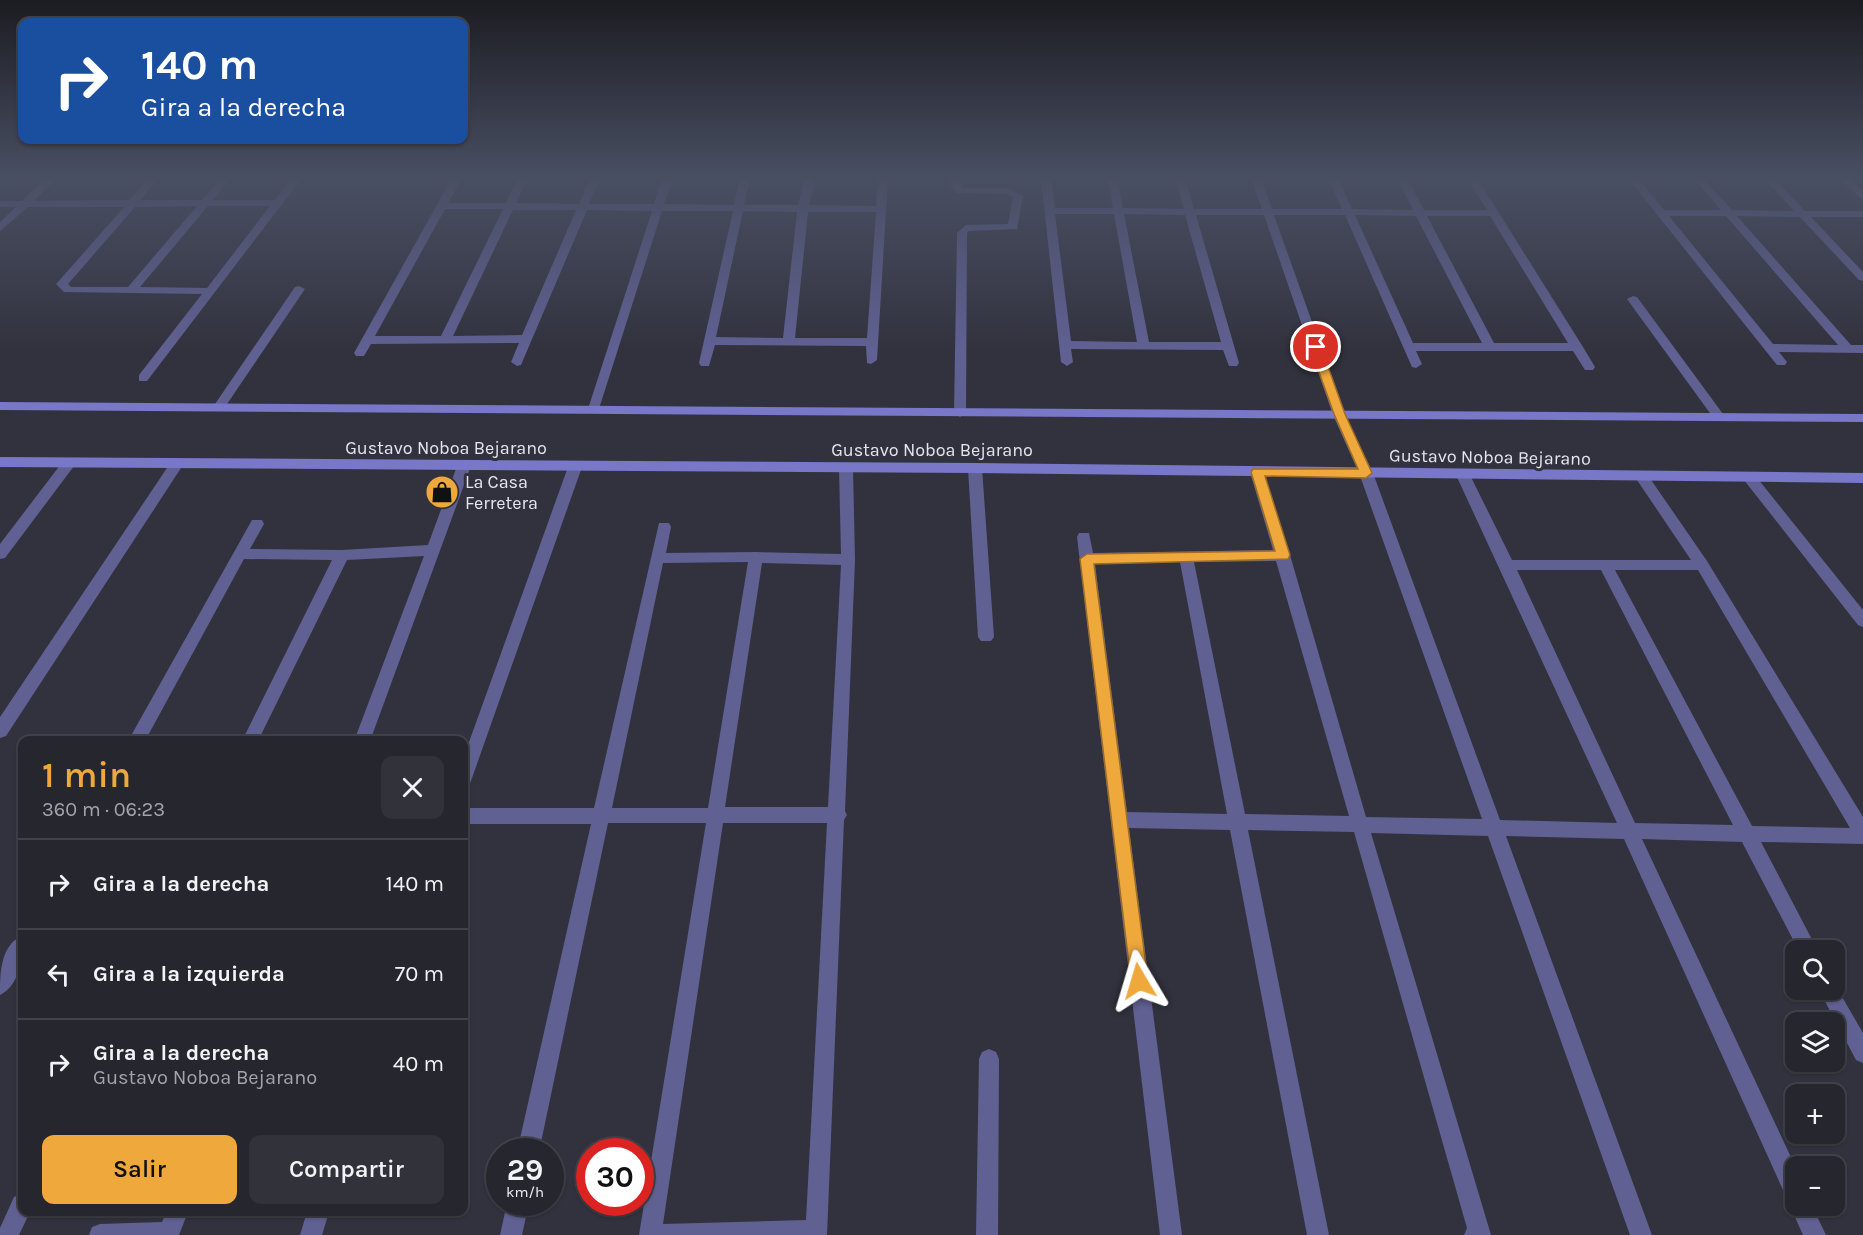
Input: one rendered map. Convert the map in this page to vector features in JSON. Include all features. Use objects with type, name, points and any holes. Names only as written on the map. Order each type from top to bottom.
[{"type":"street","points":[[103,236],[62,284],[68,290],[211,291]]},
{"type":"street","points":[[131,291],[178,236]]},
{"type":"street","points":[[143,378],[253,236]]},
{"type":"street","points":[[360,353],[425,236]]},
{"type":"street","points":[[445,340],[495,236]]},
{"type":"street","points":[[517,362],[571,236]]},
{"type":"street","points":[[594,409],[649,236]]},
{"type":"street","points":[[705,363],[732,236]]},
{"type":"street","points":[[789,342],[801,236]]},
{"type":"street","points":[[870,360],[878,236]]},
{"type":"street","points":[[960,413],[962,236]]},
{"type":"street","points":[[1052,236],[1067,362]]},
{"type":"street","points":[[1123,236],[1144,345]]},
{"type":"street","points":[[1195,236],[1233,363]]},
{"type":"street","points":[[1276,236],[1339,414],[1366,473],[1641,1235]]},
{"type":"street","points":[[1358,236],[1416,364]]},
{"type":"street","points":[[1431,236],[1490,347]]},
{"type":"street","points":[[1508,236],[1589,368]]},
{"type":"street","points":[[1679,236],[1781,362]]},
{"type":"street","points":[[1747,236],[1847,348]]},
{"type":"street","points":[[1822,236],[1863,278]]},
{"type":"street","points":[[219,407],[299,289]]},
{"type":"street","points":[[1634,299],[1719,417]]},
{"type":"street","points":[[367,340],[527,339]]},
{"type":"street","points":[[709,341],[872,342]]},
{"type":"street","points":[[1065,345],[1228,345]]},
{"type":"street","points":[[1408,347],[1577,348]]},
{"type":"street","points":[[1770,348],[1863,349]]},
{"type":"street","name":"Gustavo Noboa Bejarano","points":[[0,406],[1863,418]]},
{"type":"street","name":"Gustavo Noboa Bejarano","points":[[0,462],[176,465],[975,468],[1863,478]]},
{"type":"street","points":[[1,552],[69,463]]},
{"type":"street","points":[[0,731],[176,465]]},
{"type":"street","points":[[364,736],[464,466]]},
{"type":"street","points":[[468,767],[575,467]]},
{"type":"street","points":[[756,557],[652,1235],[816,1233],[838,815],[848,560],[846,468]]},
{"type":"street","points":[[975,468],[986,637]]},
{"type":"street","points":[[1257,472],[1480,1235],[1475,1235]]},
{"type":"street","points":[[1463,475],[1507,565],[1785,1169]]},
{"type":"street","points":[[1642,477],[1702,565],[1863,835]]},
{"type":"street","points":[[1749,477],[1863,621]]},
{"type":"street","points":[[139,736],[257,524]]},
{"type":"street","points":[[531,1138],[664,527]]},
{"type":"street","points":[[1084,537],[1171,1235]]},
{"type":"street","points":[[240,554],[342,555],[434,550]]},
{"type":"street","points":[[252,736],[342,555]]},
{"type":"street","points":[[1087,559],[1283,555]]},
{"type":"street","points":[[657,558],[756,557],[848,560]]},
{"type":"street","points":[[1186,557],[1318,1235]]},
{"type":"street","points":[[1507,565],[1702,565]]},
{"type":"street","points":[[1605,565],[1803,940]]},
{"type":"street","points":[[468,816],[838,815]]},
{"type":"street","points":[[1119,820],[1361,823],[1494,829],[1863,835]]},
{"type":"street","points":[[0,985],[18,952]]},
{"type":"street","points":[[1834,1000],[1863,1053]]},
{"type":"street","points":[[987,1235],[989,1059]]},
{"type":"street","points":[[8,1235],[18,1214]]},
{"type":"street","points":[[100,1235],[168,1234],[175,1216]]},
{"type":"street","points":[[311,1235],[317,1216]]},
{"type":"street","points":[[511,1235],[515,1216]]},
{"type":"street","points":[[1806,1216],[1815,1235]]},
{"type":"place","name":"La Casa Ferretera","points":[[442,492]]},
{"type":"route","points":[[1139,981],[1087,559],[1283,555],[1257,472],[1366,473],[1339,414],[1316,347]]}]
